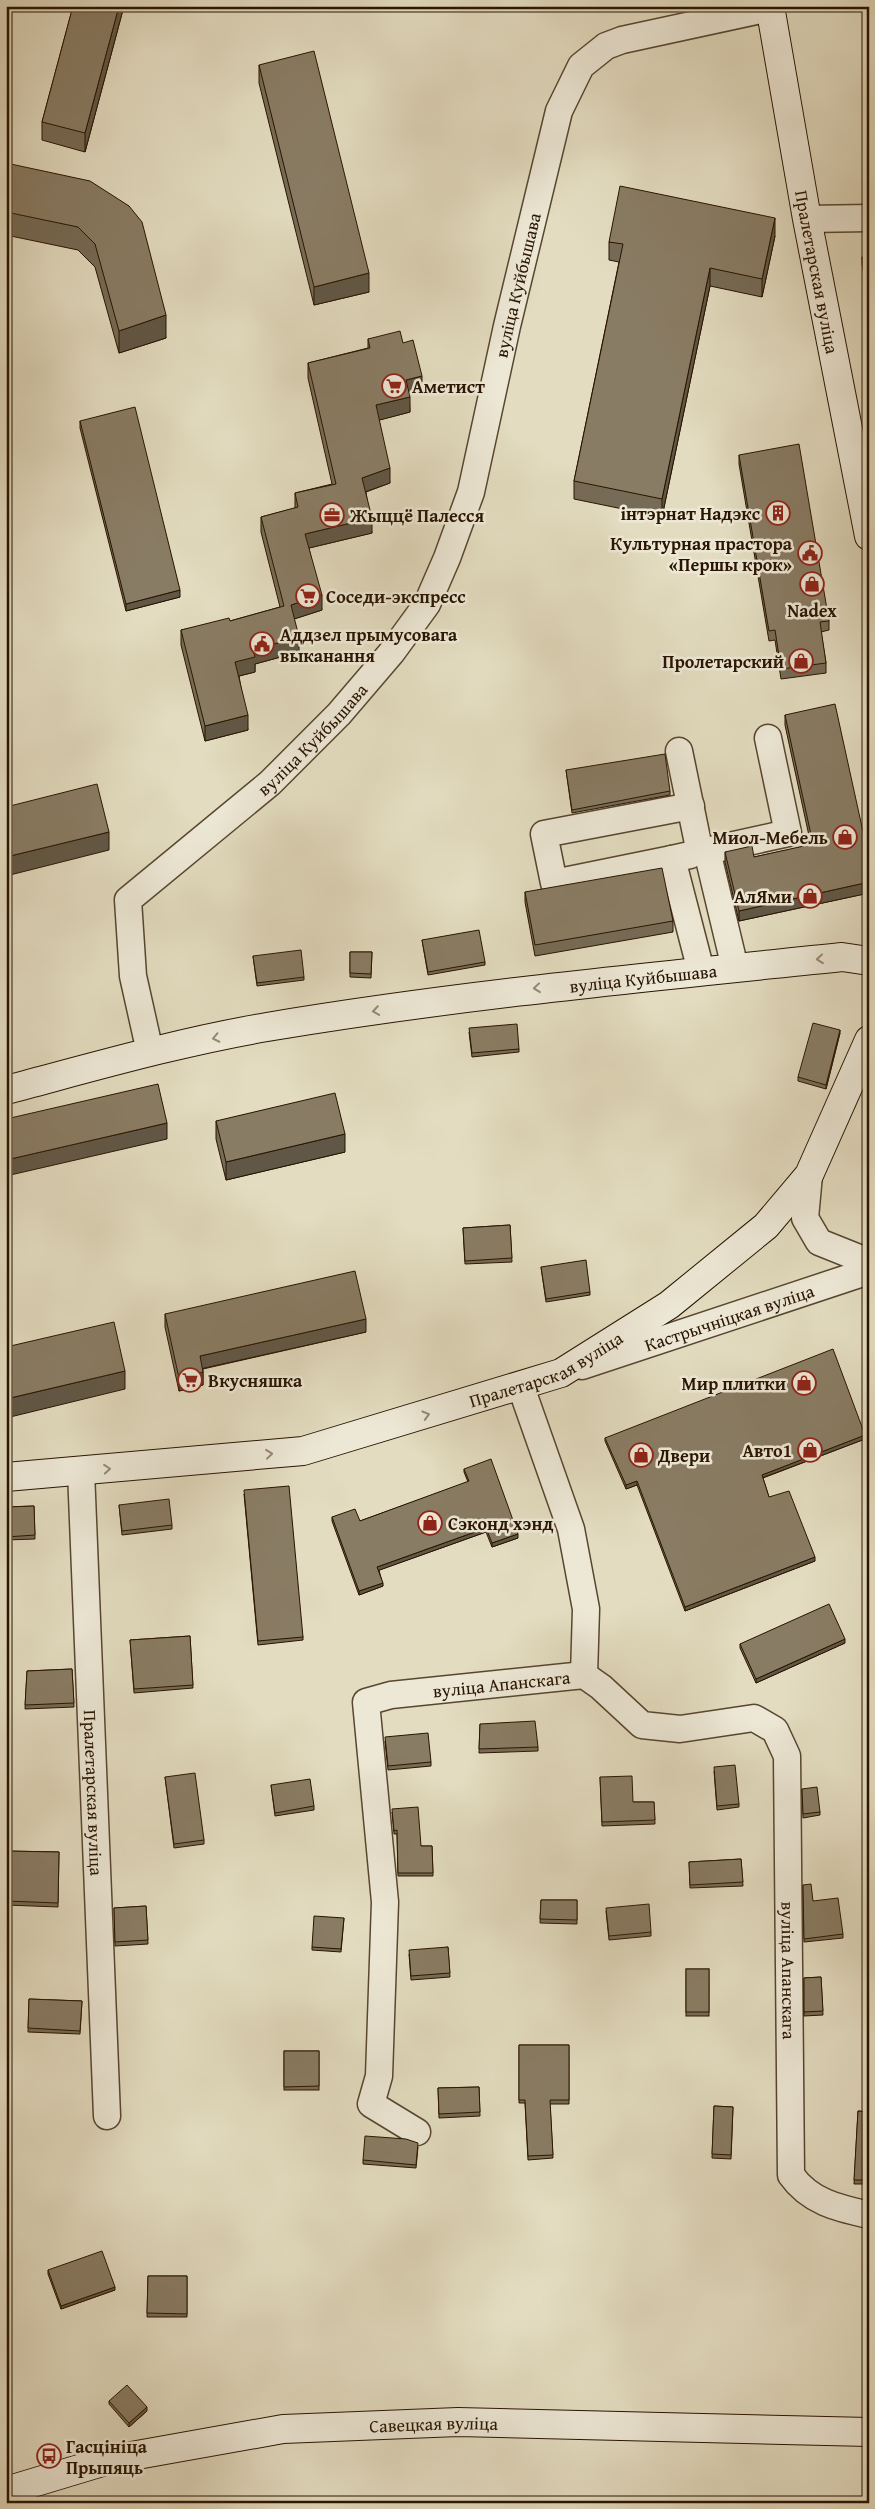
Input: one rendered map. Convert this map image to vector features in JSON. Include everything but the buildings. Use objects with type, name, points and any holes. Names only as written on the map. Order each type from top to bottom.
[{"type":"main road","name":"Пралетарская вуліца","points":[[770,7],[807,218],[869,536]]},
{"type":"main road","name":"вуліца Куйбышава","points":[[6,1090],[150,1052],[266,1028],[510,991],[842,956],[869,961]]},
{"type":"main road","name":"Пралетарская вуліца","points":[[6,1477],[302,1451],[561,1373],[669,1305],[720,1266],[766,1226],[809,1175],[869,1040]]},
{"type":"main road","name":"Савецкая вуліца","points":[[6,2491],[108,2460],[283,2429],[458,2422],[869,2432]]},
{"type":"street","name":"вуліца Куйбышава","points":[[150,1052],[132,976],[128,900],[270,783],[339,714],[392,652],[427,604],[447,558],[471,492],[507,326],[559,110],[581,66],[606,46],[622,40],[770,7]]},
{"type":"street","points":[[807,218],[869,218]]},
{"type":"street","points":[[691,806],[544,834],[554,883],[788,833],[768,738]]},
{"type":"street","points":[[679,750],[691,806],[735,968]]},
{"type":"street","points":[[672,859],[700,971]]},
{"type":"street","points":[[809,1175],[804,1218],[819,1242],[869,1262]]},
{"type":"street","name":"Кастрычніцкая вуліца","points":[[561,1373],[869,1271]]},
{"type":"street","points":[[521,1386],[571,1529],[586,1609],[584,1675]]},
{"type":"street","name":"Пралетарская вуліца","points":[[81,1471],[107,2116]]},
{"type":"street","name":"вуліца Апанскага","points":[[417,2132],[371,2104],[379,2076],[385,1902],[366,1702],[391,1695],[584,1675],[601,1687],[642,1725],[680,1729],[754,1718],[775,1730],[787,1756],[791,2174],[800,2187],[810,2196],[835,2208],[869,2215]]},
{"type":"place","name":"Аметист","points":[[394,386]]},
{"type":"place","name":"інтэрнат Надэкс","points":[[778,513]]},
{"type":"place","name":"Жыццё Палесся","points":[[332,515]]},
{"type":"place","name":"Культурная прастора «Першы крок»","points":[[810,553]]},
{"type":"place","name":"Nadex","points":[[812,584]]},
{"type":"place","name":"Соседи-экспресс","points":[[308,596]]},
{"type":"place","name":"Аддзел прымусовага выканання","points":[[262,644]]},
{"type":"place","name":"Пролетарский","points":[[801,661]]},
{"type":"place","name":"Миол-Мебель","points":[[845,837]]},
{"type":"place","name":"АлЯми","points":[[810,896]]},
{"type":"place","name":"Вкусняшка","points":[[190,1380]]},
{"type":"place","name":"Мир плитки","points":[[804,1383]]},
{"type":"place","name":"Авто1","points":[[810,1450]]},
{"type":"place","name":"Двери","points":[[641,1455]]},
{"type":"place","name":"Сэконд хэнд","points":[[430,1523]]},
{"type":"place","name":"Гасцініца Прыпяць","points":[[49,2456]]}]
